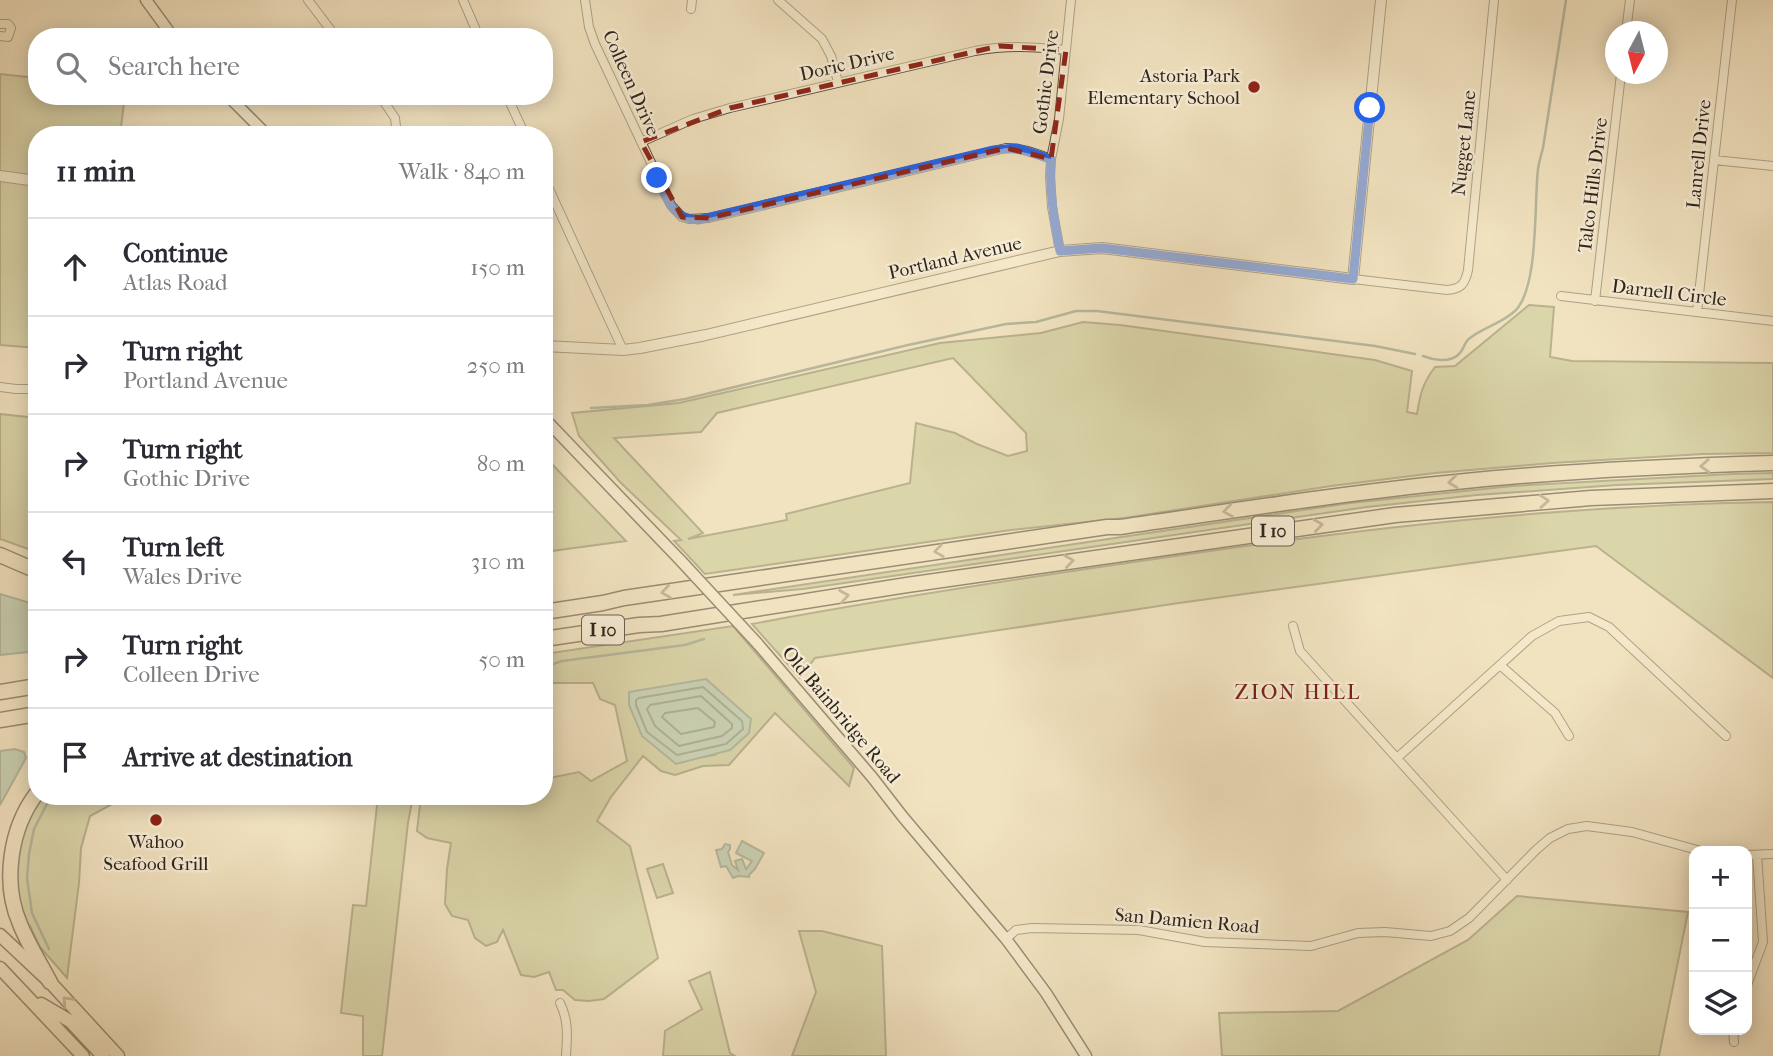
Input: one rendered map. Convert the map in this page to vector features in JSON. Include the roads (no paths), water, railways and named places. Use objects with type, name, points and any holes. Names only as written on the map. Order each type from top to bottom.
[{"type":"highway","name":"I 10","points":[[553,611],[1007,541],[1333,496],[1470,481],[1773,463]]},
{"type":"highway","name":"I 10","points":[[553,638],[1395,515],[1577,499],[1773,491]]},
{"type":"highway","points":[[0,555],[28,567]]},
{"type":"highway","points":[[553,648],[640,634],[661,624]]},
{"type":"highway","points":[[0,692],[28,687]]},
{"type":"highway","points":[[0,720],[28,715]]},
{"type":"highway","points":[[30,805],[15,841],[10,870],[11,891],[19,922],[50,982]]},
{"type":"highway","points":[[0,935],[50,982],[118,1056]]},
{"type":"highway","points":[[0,968],[83,1056]]},
{"type":"highway","points":[[28,997],[70,1021],[103,1056]]},
{"type":"main road","points":[[146,0],[166,28]]},
{"type":"main road","points":[[237,105],[258,126]]},
{"type":"main road","name":"Old Bainbridge Road","points":[[553,427],[757,643],[872,777],[1006,939],[1046,993],[1086,1056]]},
{"type":"street","points":[[308,0],[329,28]]},
{"type":"street","points":[[463,0],[475,28]]},
{"type":"street","name":"Colleen Drive","points":[[585,0],[595,44],[641,142],[671,205],[677,213],[689,219],[709,218],[1006,148],[1028,150],[1051,159]]},
{"type":"street","points":[[778,0],[822,39],[831,56],[838,82]]},
{"type":"street","name":"Gothic Drive","points":[[1060,251],[1050,177],[1059,119],[1071,0]]},
{"type":"street","points":[[1353,279],[1381,0]]},
{"type":"street","name":"Nugget Lane","points":[[1461,286],[1468,270],[1494,0]]},
{"type":"street","points":[[1627,21],[1630,0]]},
{"type":"street","name":"Lanrell Drive","points":[[1697,312],[1732,0]]},
{"type":"street","points":[[0,24],[8,24],[11,28],[8,37],[0,36]]},
{"type":"street","name":"Doric Drive","points":[[641,142],[693,119],[730,108],[999,46],[1066,50]]},
{"type":"street","name":"Talco Hills Drive","points":[[1595,300],[1620,84]]},
{"type":"street","points":[[386,105],[395,126]]},
{"type":"street","points":[[511,105],[520,126]]},
{"type":"street","points":[[1714,160],[1773,166]]},
{"type":"street","points":[[0,176],[28,180]]},
{"type":"street","points":[[553,197],[624,350]]},
{"type":"street","name":"Portland Avenue","points":[[553,346],[624,350],[706,335],[1060,251],[1102,248],[1447,289],[1461,286]]},
{"type":"street","name":"Darnell Circle","points":[[1561,296],[1773,321]]},
{"type":"street","points":[[0,387],[28,389]]},
{"type":"street","points":[[1397,758],[1532,636],[1559,621],[1589,617],[1609,627],[1726,736]]},
{"type":"street","points":[[1293,626],[1300,651],[1507,880]]},
{"type":"street","points":[[1500,665],[1555,713],[1569,736]]},
{"type":"street","name":"San Damien Road","points":[[1006,939],[1016,930],[1032,928],[1139,930],[1205,942],[1311,946],[1359,933],[1431,936],[1450,930],[1469,918],[1549,838],[1568,829],[1587,826],[1632,832],[1689,848]]},
{"type":"street","points":[[1752,855],[1773,853]]},
{"type":"street","points":[[1752,972],[1762,942],[1757,855]]},
{"type":"street","points":[[560,1003],[567,1024],[566,1056]]},
{"type":"street","points":[[1733,1035],[1734,1042]]},
{"type":"water","points":[[0,594],[28,602],[28,652],[0,655]]},
{"type":"water","points":[[706,679],[751,719],[749,733],[730,750],[676,764],[642,736],[629,705],[629,692]]},
{"type":"water","points":[[15,749],[24,752],[26,758],[0,805],[0,751]]},
{"type":"water","points":[[742,841],[764,853],[749,877],[733,878],[726,866],[721,867],[716,850],[722,849],[725,844],[730,845],[728,852],[732,865],[738,870],[735,861],[742,859],[746,869],[752,861],[736,853]]},
{"type":"waterway","points":[[1423,356],[1441,360],[1454,358],[1475,334],[1516,310],[1523,298],[1532,263],[1538,169],[1566,0]]},
{"type":"waterway","points":[[591,408],[648,405],[685,399],[908,345],[1006,324],[1036,322],[1076,311],[1097,311],[1375,346],[1415,354]]},
{"type":"waterway","points":[[553,664],[685,645],[704,639]]},
{"type":"waterway","points":[[46,805],[34,829],[27,878],[32,913],[49,949]]},
{"type":"place","name":"Astoria Park Elementary School","points":[[1254,87]]},
{"type":"place","name":"Wahoo Seafood Grill","points":[[156,820]]},
{"type":"district","name":"ZION HILL","points":[[1298,692]]}]
